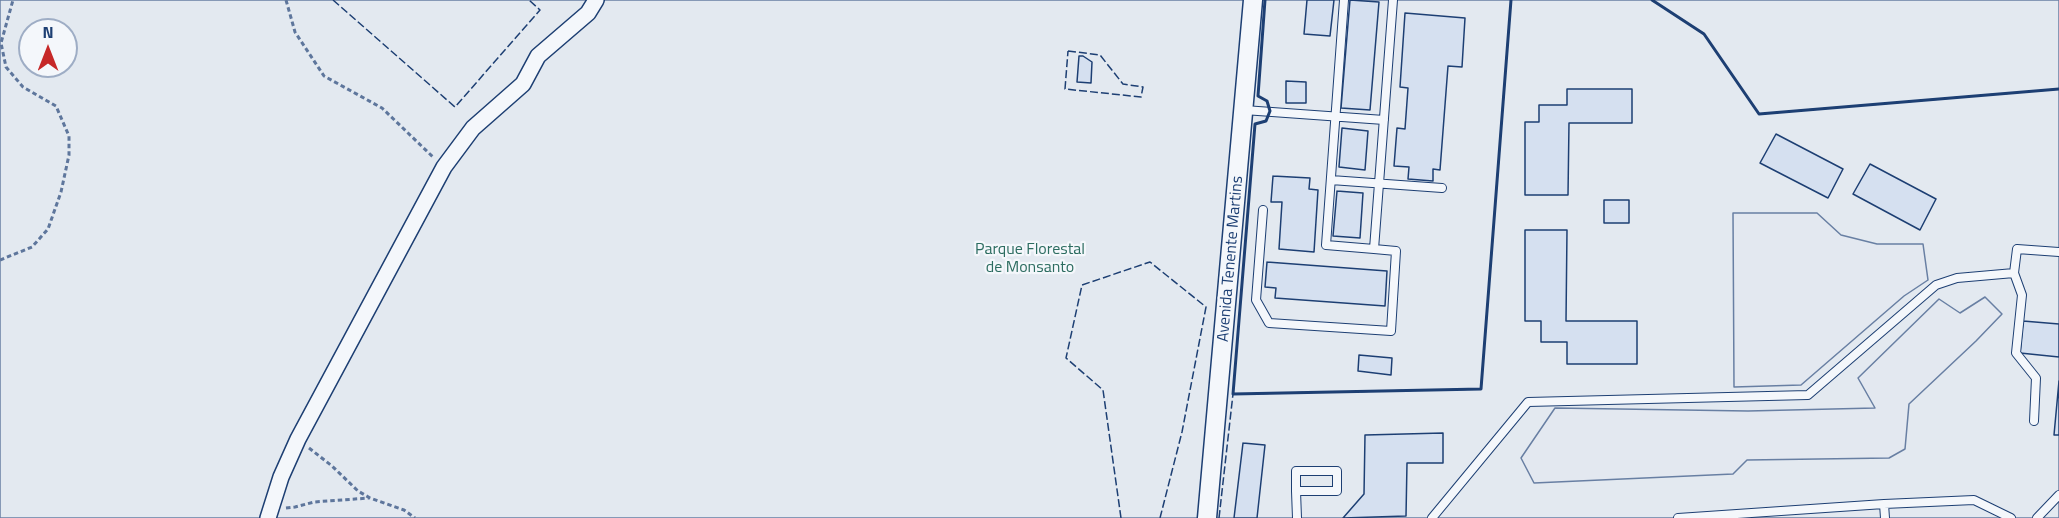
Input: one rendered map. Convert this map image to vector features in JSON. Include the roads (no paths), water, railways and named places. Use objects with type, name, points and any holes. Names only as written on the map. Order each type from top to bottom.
[{"type":"street","points":[[270,513],[281,477],[298,439],[444,167],[473,128],[523,84],[538,56],[588,13],[596,0]]},
{"type":"street","name":"Avenida Tenente Martins","points":[[1207,518],[1253,0]]},
{"type":"lane","points":[[1263,210],[1256,300],[1269,323],[1391,331],[1396,251],[1326,245],[1344,0]]},
{"type":"lane","points":[[1374,249],[1393,0]]},
{"type":"lane","points":[[1244,110],[1384,120]]},
{"type":"lane","points":[[1330,180],[1442,188]]},
{"type":"lane","points":[[2034,421],[2036,378],[2016,353],[2022,295],[2014,273],[2017,249],[2059,252]]},
{"type":"lane","points":[[1432,518],[1528,402],[1808,395],[1936,285],[1957,278],[2014,273]]},
{"type":"lane","points":[[1296,491],[1337,491],[1337,471],[1296,471],[1296,491],[1297,518]]},
{"type":"lane","points":[[2037,518],[2059,495]]},
{"type":"lane","points":[[1678,518],[1974,500],[2011,518]]},
{"type":"lane","points":[[1884,504],[1885,518]]},
{"type":"park label","name":"Parque Florestal de Monsanto","points":[[1030,259]]}]
